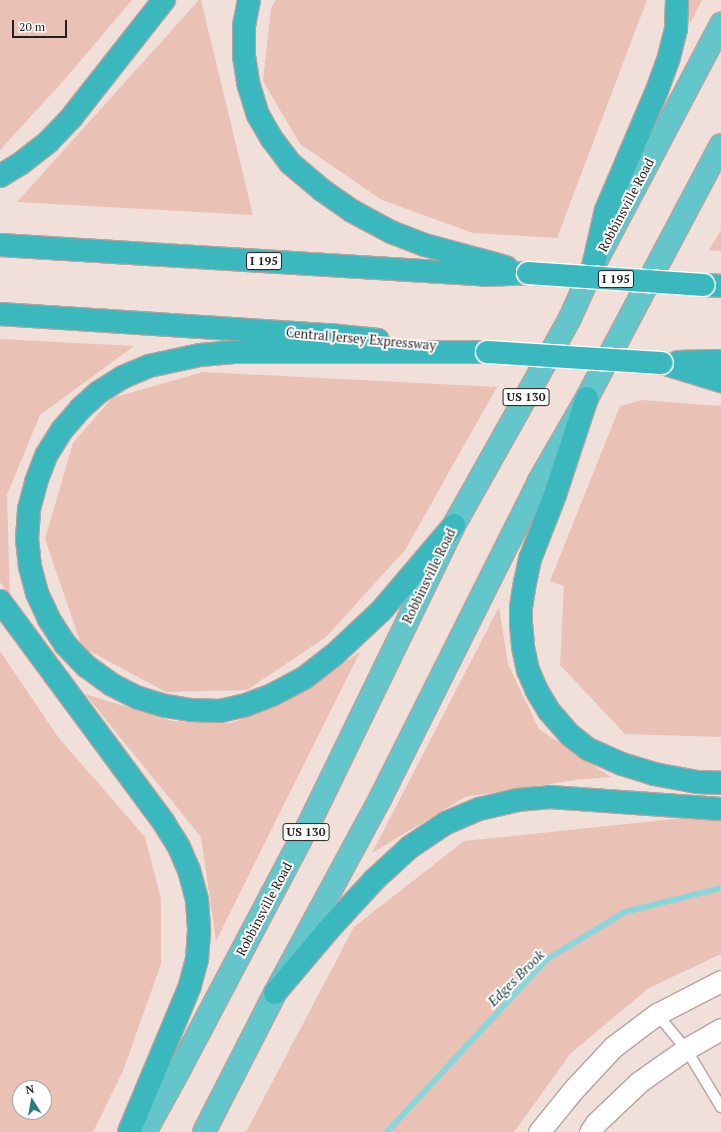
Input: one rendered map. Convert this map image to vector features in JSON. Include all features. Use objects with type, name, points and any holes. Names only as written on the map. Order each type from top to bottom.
[{"type":"highway","points":[[0,176],[20,164],[49,141],[71,118],[164,0]]},
{"type":"highway","points":[[249,0],[244,26],[244,56],[248,86],[258,115],[268,133],[290,163],[340,203],[391,232],[425,245],[528,273]]},
{"type":"highway","points":[[593,267],[606,210],[656,93],[669,57],[676,29],[677,0]]},
{"type":"highway","name":"Robbinsville Road","points":[[145,1132],[308,826],[454,525],[570,318],[593,267],[721,24]]},
{"type":"highway","points":[[204,1132],[275,993],[380,799],[539,480],[587,398],[721,145]]},
{"type":"highway","name":"I 195","points":[[0,245],[476,275],[528,273],[715,285]]},
{"type":"highway","name":"Central Jersey Expressway","points":[[0,314],[329,335],[487,352],[662,363],[721,361]]},
{"type":"highway","points":[[454,525],[382,610],[335,654],[304,678],[272,695],[246,705],[220,711],[184,710],[138,698],[111,684],[86,666],[65,644],[49,618],[37,593],[27,539],[29,509],[36,482],[47,454],[62,430],[80,409],[99,392],[123,377],[149,366],[200,355],[237,352],[487,352]]},
{"type":"highway","points":[[662,363],[721,381]]},
{"type":"highway","points":[[587,398],[555,495],[530,559],[525,582],[521,608],[521,622],[523,647],[528,670],[537,691],[549,711],[570,734],[588,749],[612,760],[648,773],[675,779],[721,783]]},
{"type":"highway","points":[[0,601],[164,823],[179,847],[189,870],[197,900],[199,931],[197,959],[190,986],[129,1132]]},
{"type":"highway","points":[[275,993],[329,929],[369,886],[410,847],[446,823],[479,809],[517,800],[550,797],[721,809]]},
{"type":"street","points":[[539,1132],[573,1090],[614,1047],[657,1014],[721,981]]},
{"type":"street","points":[[590,1132],[596,1123],[639,1082],[686,1049],[721,1029]]},
{"type":"lane","points":[[657,1014],[686,1049],[721,1107]]},
{"type":"shaded area","points":[[0,0],[132,0],[65,79],[0,150]]},
{"type":"shaded area","points":[[199,0],[201,0],[253,215],[17,202]]},
{"type":"shaded area","points":[[276,0],[647,0],[557,238],[473,233],[382,200],[300,144],[263,81],[271,8]]},
{"type":"shaded area","points":[[687,0],[702,0],[690,24]]},
{"type":"shaded area","points":[[721,230],[721,251],[709,250]]},
{"type":"shaded area","points":[[0,339],[134,346],[40,415],[7,495],[10,597],[0,582]]},
{"type":"shaded area","points":[[203,372],[497,387],[405,550],[326,637],[247,690],[166,692],[82,647],[45,539],[73,443],[112,398]]},
{"type":"shaded area","points":[[642,400],[721,406],[721,737],[625,734],[560,665],[564,586],[550,581],[620,406]]},
{"type":"shaded area","points":[[499,607],[508,664],[539,729],[611,777],[575,780],[465,797],[372,853]]},
{"type":"shaded area","points":[[0,651],[58,737],[145,837],[161,899],[161,964],[123,1071],[93,1132],[0,1132]]},
{"type":"shaded area","points":[[360,652],[216,941],[201,837],[85,694],[172,721],[231,723],[285,702]]},
{"type":"shaded area","points":[[721,814],[721,954],[649,988],[571,1053],[514,1132],[246,1132],[354,927],[464,841]]},
{"type":"waterway","name":"Edges Brook","points":[[387,1132],[546,960],[625,912],[721,888]]}]
